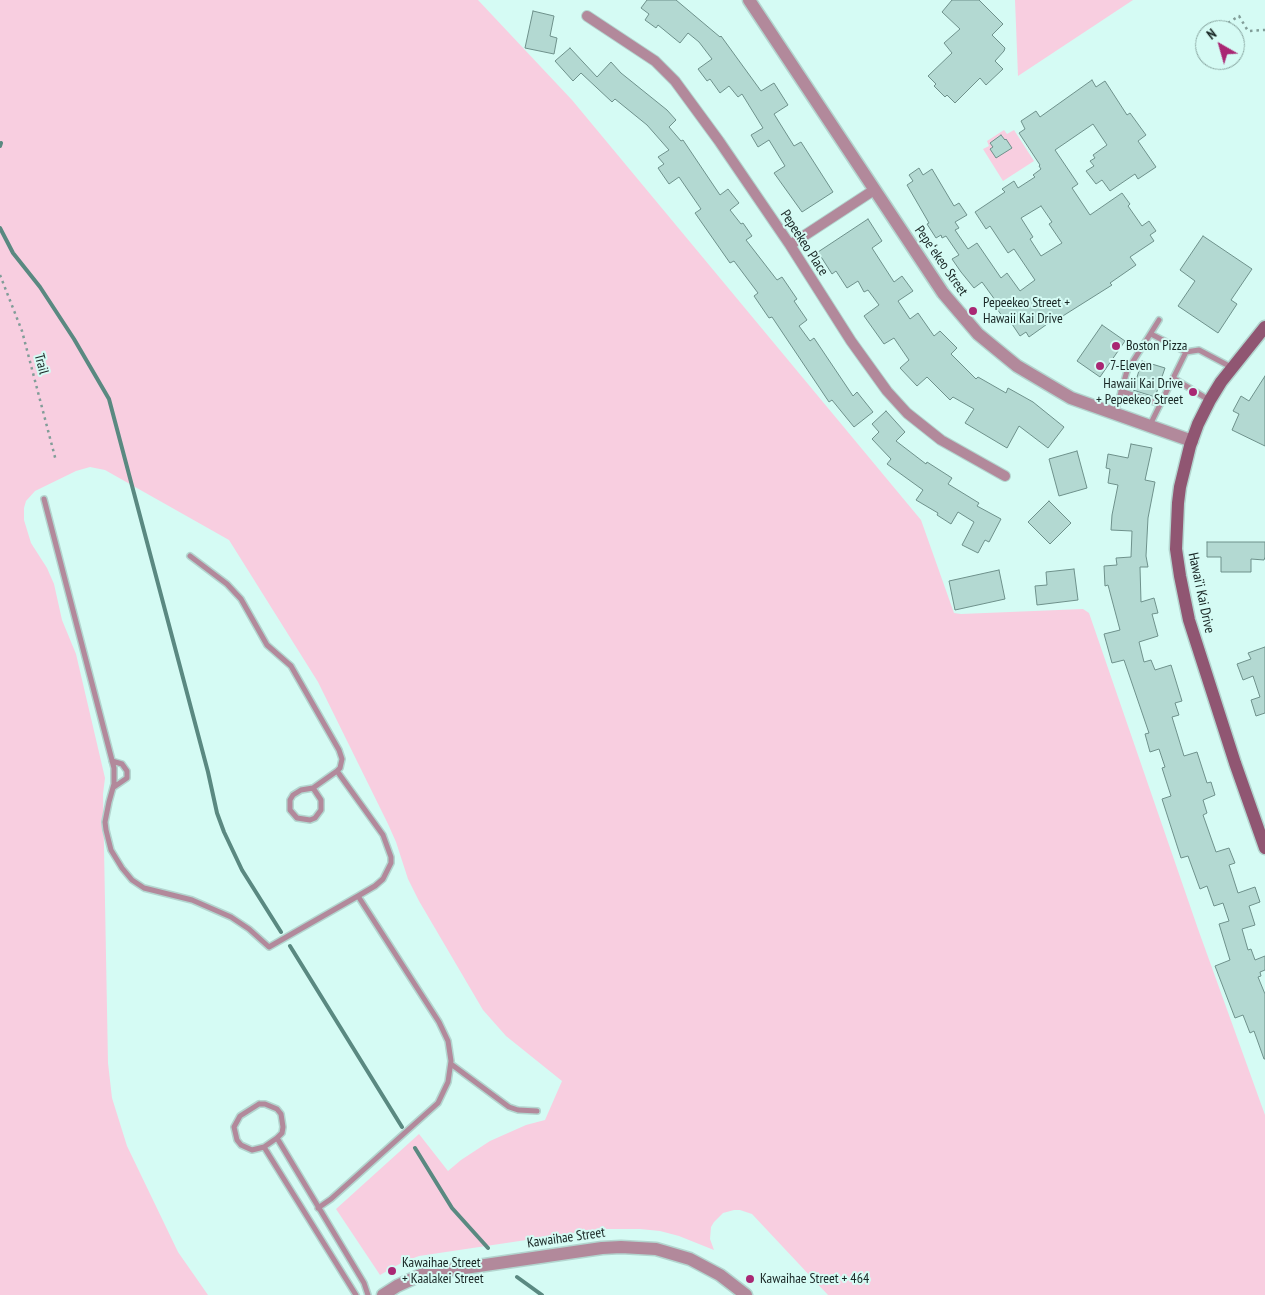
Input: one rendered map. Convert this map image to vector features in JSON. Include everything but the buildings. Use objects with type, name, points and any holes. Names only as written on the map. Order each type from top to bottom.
[{"type":"main road","name":"Hawai’i Kai Drive","points":[[1265,327],[1231,368],[1210,400],[1192,441],[1184,466],[1178,503],[1176,549],[1180,576],[1194,636],[1265,848]]},
{"type":"street","name":"Pepeʻekeo Street","points":[[749,0],[943,293],[963,317],[992,346],[1017,366],[1071,398],[1192,441]]},
{"type":"street","name":"Pepeekeo Place","points":[[587,16],[655,61],[675,81],[719,141],[790,245],[851,341],[887,390],[907,413],[941,440],[1005,476]]},
{"type":"street","points":[[790,245],[874,190]]},
{"type":"street","name":"Kawaihae Street","points":[[383,1295],[423,1274],[602,1248],[621,1247],[656,1249],[690,1259],[720,1275],[746,1295]]},
{"type":"lane","points":[[1115,414],[1127,371],[1159,320]]},
{"type":"lane","points":[[1151,334],[1186,352],[1199,350],[1231,368]]},
{"type":"lane","points":[[1150,425],[1186,352]]},
{"type":"lane","points":[[1173,378],[1210,400]]},
{"type":"lane","points":[[1121,391],[1160,404]]},
{"type":"lane","points":[[44,499],[115,776],[105,822],[107,838],[116,861],[132,880],[150,891],[192,900],[220,912],[240,923],[269,947],[375,886],[382,879],[391,863],[391,856],[383,835],[337,771]]},
{"type":"lane","points":[[190,556],[235,591],[245,605],[266,646],[291,666],[341,754],[341,763],[337,771],[313,788],[297,792],[290,800],[290,810],[296,818],[305,820],[315,818],[321,810],[321,800],[313,788]]},
{"type":"lane","points":[[112,761],[122,764],[127,771],[126,778],[114,787]]},
{"type":"lane","points":[[318,1208],[332,1199],[438,1103],[448,1082],[451,1064],[448,1040],[439,1022],[358,896]]},
{"type":"lane","points":[[451,1064],[509,1107],[518,1110],[537,1111]]},
{"type":"lane","points":[[259,1104],[271,1106],[281,1114],[282,1133],[277,1138],[264,1147],[252,1150],[241,1145],[237,1140],[234,1128],[236,1121],[244,1112],[259,1104]]},
{"type":"lane","points":[[277,1138],[364,1283],[368,1295]]},
{"type":"lane","points":[[264,1147],[356,1295]]},
{"type":"path","points":[[1245,26],[1248,31],[1265,30]]},
{"type":"path","name":"Trail","points":[[0,274],[22,331],[56,461]]},
{"type":"shaded area","points":[[0,0],[478,0],[572,100],[921,520],[954,613],[1083,609],[1089,613],[1198,929],[1265,1115],[1265,1295],[828,1295],[752,1214],[740,1210],[723,1213],[714,1222],[711,1227],[710,1239],[714,1250],[679,1236],[660,1231],[600,1229],[419,1256],[403,1262],[380,1275],[336,1209],[419,1134],[448,1171],[490,1141],[526,1125],[545,1120],[562,1081],[506,1036],[483,1010],[419,901],[408,879],[388,824],[318,682],[229,540],[105,470],[90,467],[76,471],[35,491],[26,501],[24,520],[31,543],[47,568],[54,584],[62,620],[76,654],[105,778],[103,794],[108,1063],[112,1098],[127,1146],[178,1252],[208,1295],[0,1295]]},
{"type":"shaded area","points":[[1015,0],[1133,0],[1018,76]]},
{"type":"shaded area","points":[[1004,130],[1007,134],[1014,130],[1034,161],[1003,181],[983,149],[989,146],[987,141]]},
{"type":"waterway","points":[[0,228],[13,253],[40,287],[74,339],[109,399],[208,772],[217,813],[242,870],[281,932]]},
{"type":"waterway","points":[[290,946],[402,1127]]},
{"type":"waterway","points":[[415,1148],[452,1208],[488,1248]]},
{"type":"waterway","points":[[517,1277],[542,1295]]},
{"type":"place","name":"Pepeekeo Street + Hawaii Kai Drive","points":[[973,311]]},
{"type":"place","name":"Boston Pizza","points":[[1116,346]]},
{"type":"place","name":"7-Eleven","points":[[1100,366]]},
{"type":"place","name":"Hawaii Kai Drive + Pepeekeo Street","points":[[1193,392]]},
{"type":"place","name":"Kawaihae Street + Kaalakei Street","points":[[392,1271]]},
{"type":"place","name":"Kawaihae Street + 464","points":[[750,1279]]}]
